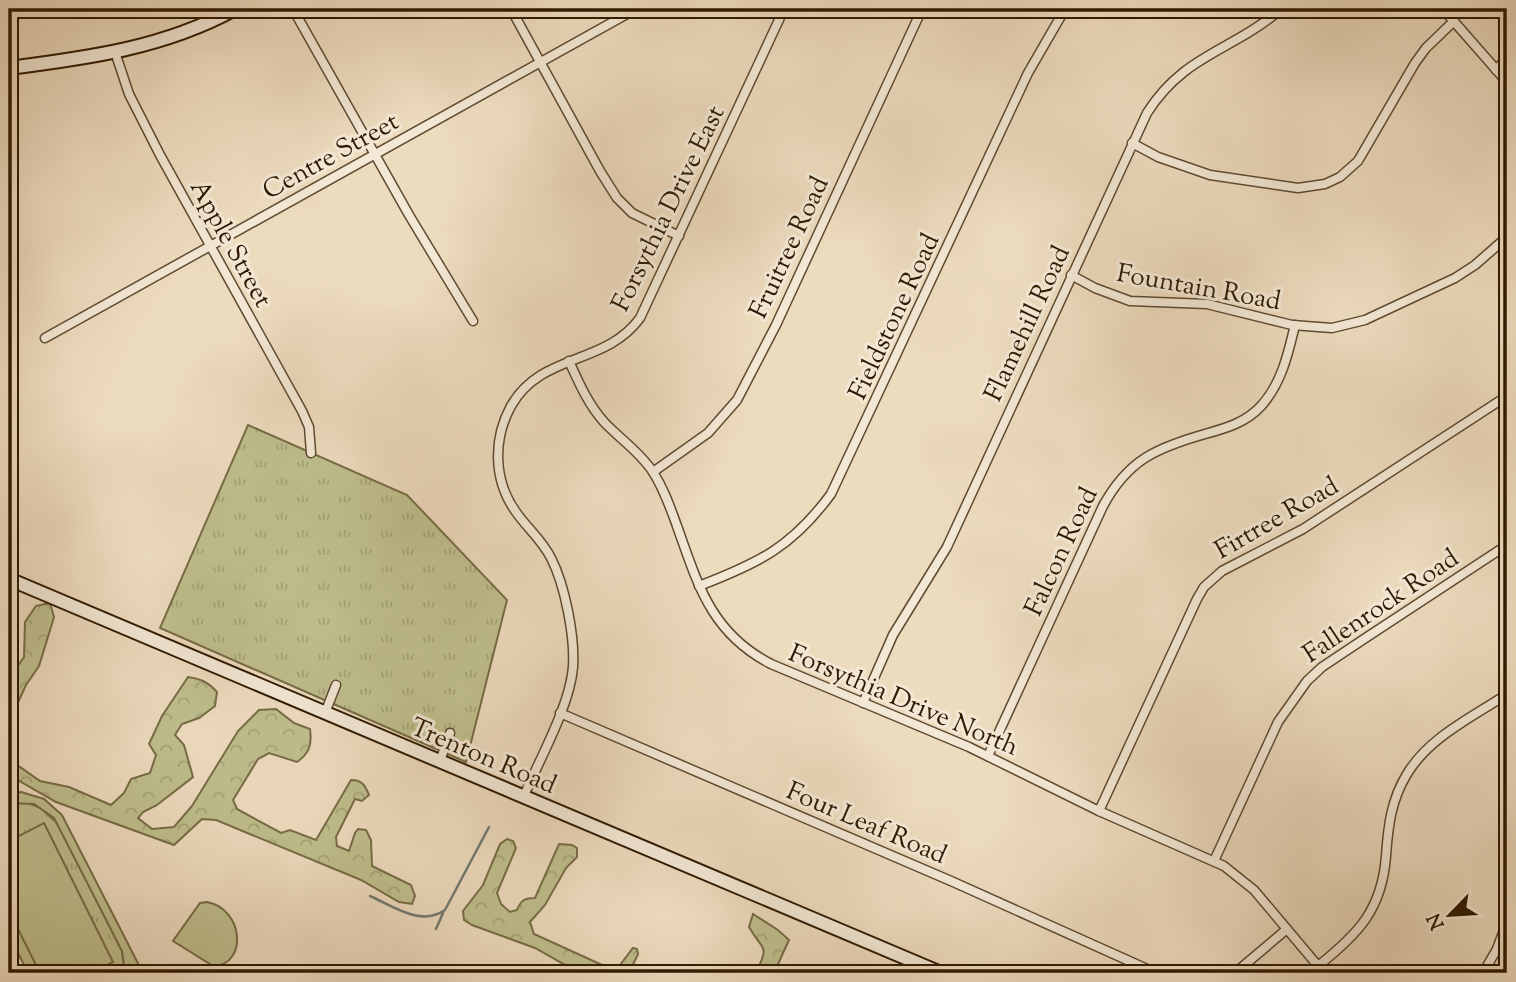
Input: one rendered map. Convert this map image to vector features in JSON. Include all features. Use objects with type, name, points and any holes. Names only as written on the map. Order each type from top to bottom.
[{"type":"main road","points":[[9,68],[115,52],[156,42],[186,32],[234,9]]},
{"type":"main road","name":"Trenton Road","points":[[9,579],[941,973]]},
{"type":"street","points":[[293,9],[473,321]]},
{"type":"street","points":[[511,9],[600,171],[625,208],[632,214],[679,236]]},
{"type":"street","name":"Centre Street","points":[[45,338],[636,9]]},
{"type":"street","name":"Forsythia Drive East","points":[[524,796],[560,713],[573,668],[564,595],[550,555],[535,533],[517,514],[504,491],[498,453],[502,428],[513,402],[536,379],[556,366],[614,344],[632,329],[640,318],[783,9]]},
{"type":"street","name":"Fruitree Road","points":[[653,472],[708,433],[743,391],[922,9]]},
{"type":"street","name":"Fieldstone Road","points":[[699,586],[745,568],[775,551],[804,527],[831,494],[1028,73],[1065,9]]},
{"type":"street","name":"Flamehill Road","points":[[863,702],[893,635],[947,547],[1132,143],[1157,98],[1172,80],[1202,58],[1244,36],[1281,9]]},
{"type":"street","points":[[1443,9],[1507,82]]},
{"type":"street","points":[[1132,143],[1158,157],[1210,175],[1298,188],[1325,184],[1340,177],[1358,160],[1415,63],[1454,21]]},
{"type":"street","name":"Apple Street","points":[[115,52],[129,94],[302,411],[309,427],[311,453]]},
{"type":"street","points":[[1496,70],[1507,58]]},
{"type":"street","name":"Fountain Road","points":[[1071,275],[1130,301],[1207,304],[1296,325],[1332,328],[1365,320],[1455,278],[1475,265],[1507,237]]},
{"type":"street","name":"Falcon Road","points":[[988,756],[1102,506],[1119,480],[1138,461],[1154,451],[1232,426],[1257,410],[1278,382],[1296,325]]},
{"type":"street","name":"Forsythia Drive North","points":[[569,361],[583,392],[598,414],[653,472],[713,614],[744,648],[771,664],[988,756],[1099,811],[1214,861],[1254,890],[1321,970]]},
{"type":"street","name":"Firtree Road","points":[[1099,811],[1197,599],[1212,579],[1231,566],[1303,529],[1507,396]]},
{"type":"street","name":"Fallenrock Road","points":[[1214,861],[1278,722],[1307,681],[1322,667],[1507,545]]},
{"type":"street","points":[[325,713],[336,685]]},
{"type":"street","points":[[1321,970],[1359,930],[1375,904],[1384,876],[1393,803],[1413,765],[1432,744],[1507,694]]},
{"type":"street","name":"Four Leaf Road","points":[[560,713],[951,881],[1156,973]]},
{"type":"street","points":[[440,761],[450,733]]},
{"type":"street","points":[[1483,973],[1497,949],[1507,922]]},
{"type":"street","points":[[1235,973],[1287,929]]},
{"type":"green space","points":[[248,425],[407,495],[507,600],[466,762],[160,628]]},
{"type":"green space","points":[[50,603],[54,617],[39,666],[15,709],[9,748],[9,679],[24,657],[25,622],[36,606]]},
{"type":"green space","points":[[188,677],[204,682],[217,692],[215,706],[199,718],[182,724],[175,735],[184,745],[193,777],[138,818],[152,829],[174,827],[192,806],[238,731],[259,710],[276,709],[294,723],[310,729],[309,748],[297,762],[269,753],[258,759],[233,800],[237,809],[281,833],[290,830],[316,840],[351,780],[360,782],[369,795],[362,801],[355,799],[336,837],[337,846],[349,851],[358,829],[366,830],[371,840],[372,866],[411,885],[415,896],[412,904],[399,902],[361,880],[216,820],[202,819],[174,845],[56,802],[9,775],[9,753],[13,762],[40,781],[69,787],[111,805],[124,793],[131,779],[150,773],[156,755],[149,744],[162,716]]},
{"type":"green space","points":[[21,792],[44,799],[62,815],[143,973],[125,973],[122,951],[54,818],[34,804],[9,803],[9,793]]},
{"type":"green space","points":[[25,802],[41,808],[59,825],[122,951],[125,973],[28,973],[9,935],[9,803]]},
{"type":"green space","points":[[44,823],[113,962],[91,973],[40,973],[9,911],[9,841]]},
{"type":"green space","points":[[507,839],[513,841],[516,848],[497,893],[501,904],[510,912],[517,910],[524,900],[535,898],[559,844],[572,845],[577,848],[577,857],[566,868],[545,905],[530,922],[534,934],[602,965],[620,965],[633,948],[637,949],[638,954],[629,973],[587,973],[567,966],[535,948],[464,920],[463,911],[483,885],[500,844]]},
{"type":"green space","points":[[207,902],[228,915],[237,936],[232,957],[213,966],[173,941],[200,903]]},
{"type":"green space","points":[[753,914],[789,940],[774,973],[756,973],[764,952],[749,927]]},
{"type":"waterway","points":[[370,896],[417,916],[436,915],[445,910],[489,827]]},
{"type":"waterway","points":[[436,929],[443,913]]}]
